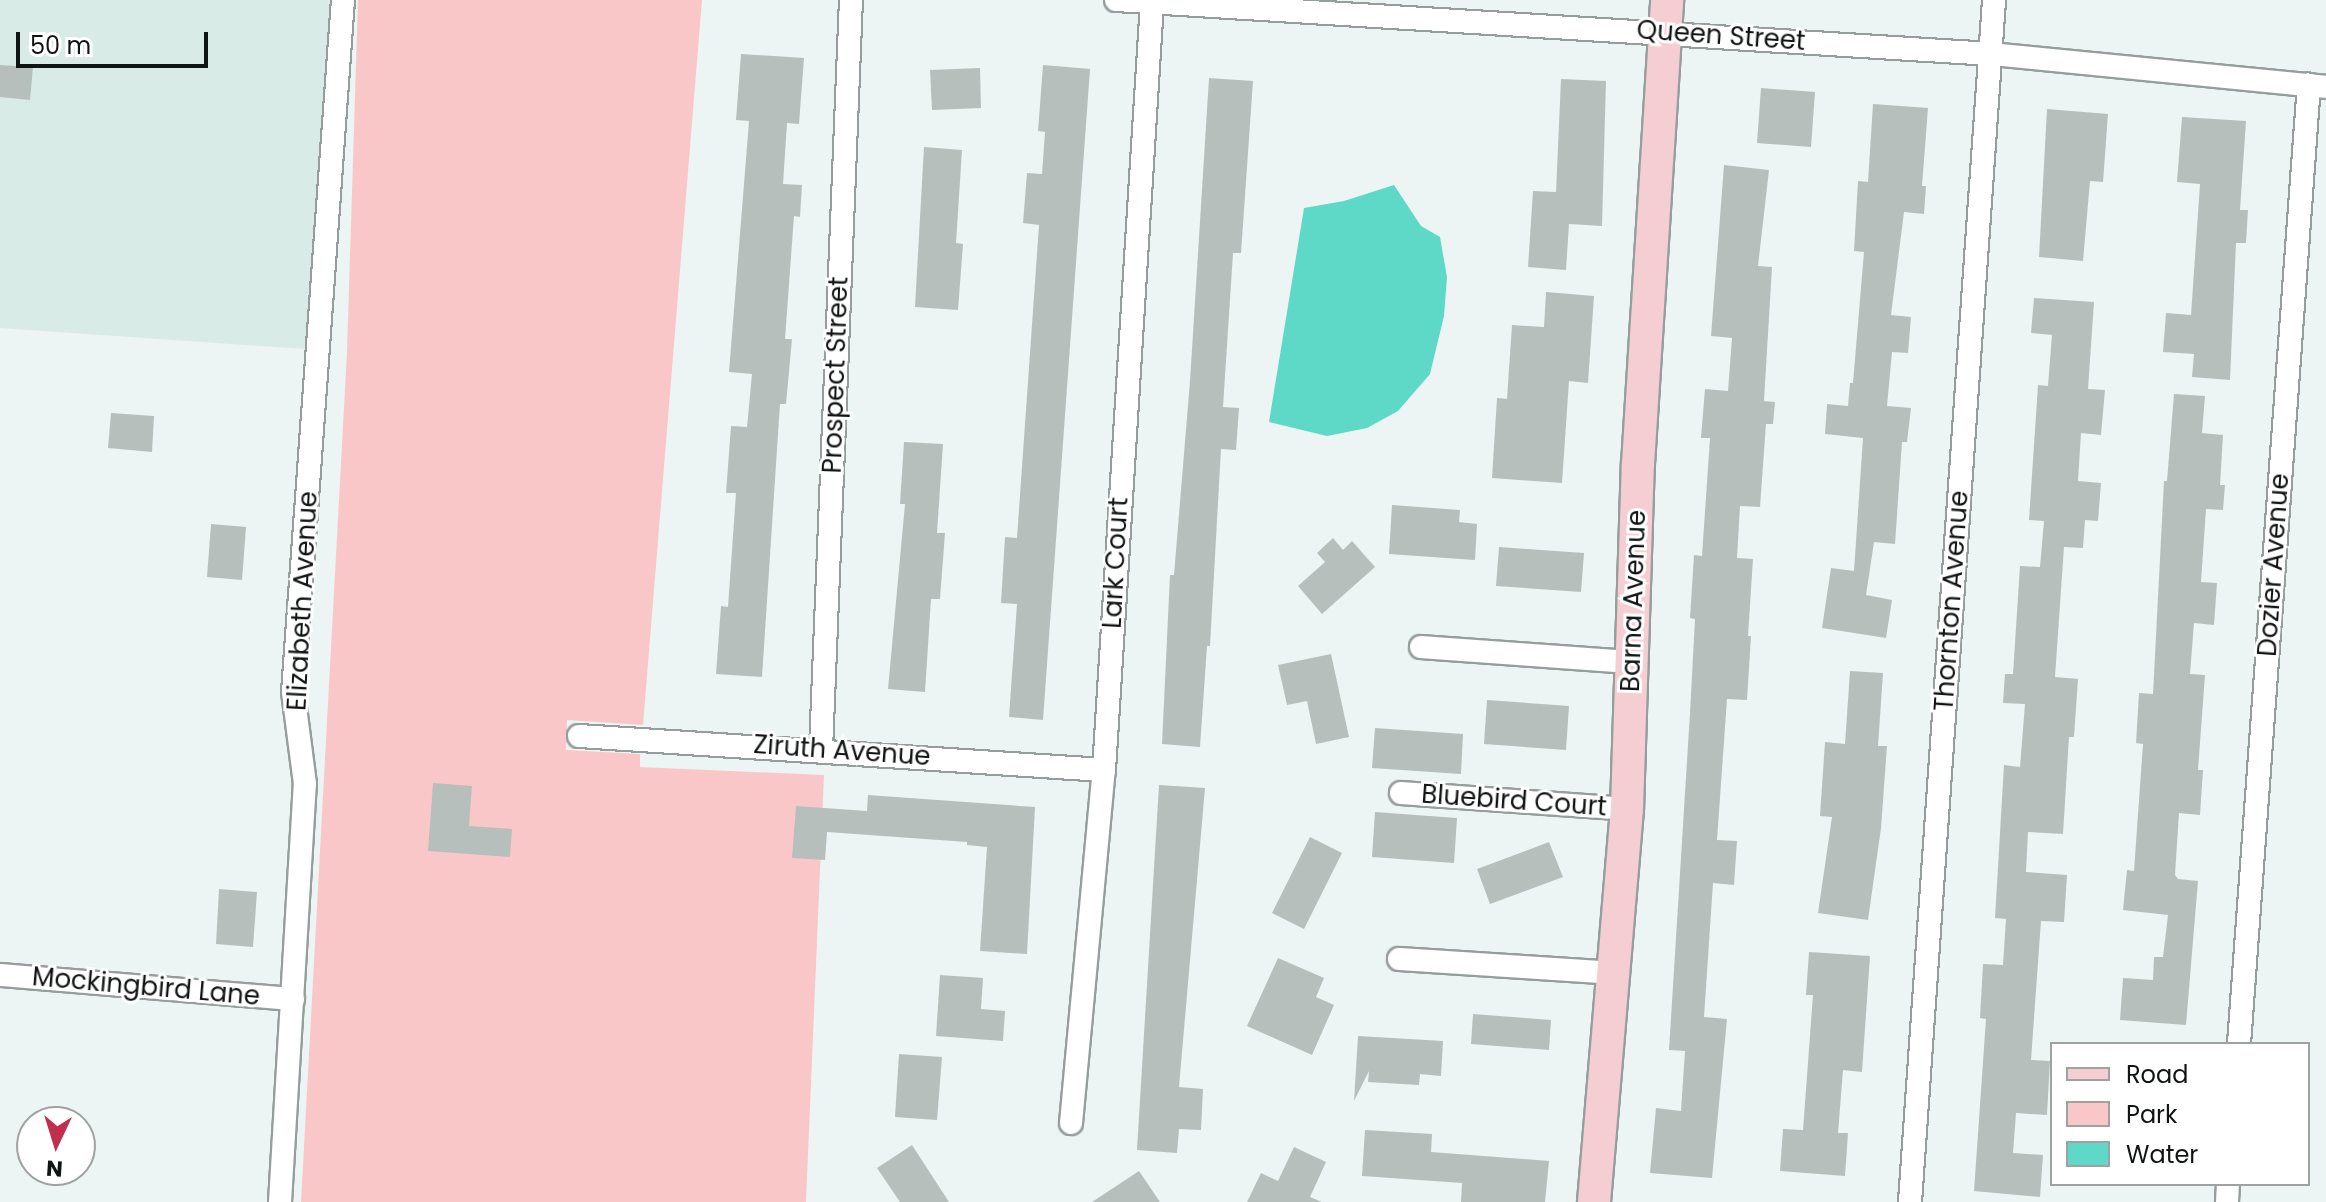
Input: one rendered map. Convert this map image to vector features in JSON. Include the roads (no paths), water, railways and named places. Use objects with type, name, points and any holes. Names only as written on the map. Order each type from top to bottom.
[{"type":"street","name":"Elizabeth Avenue","points":[[280,1202],[305,784],[293,692],[343,0]]},
{"type":"street","name":"Prospect Street","points":[[821,749],[851,0]]},
{"type":"street","name":"Queen Street","points":[[1116,0],[1991,54],[2318,86]]},
{"type":"street","name":"Barna Avenue","points":[[1594,1202],[1627,809],[1638,464],[1667,0]]},
{"type":"street","name":"Thornton Avenue","points":[[1910,1202],[1994,0]]},
{"type":"street","name":"Lark Court","points":[[1071,1123],[1104,770],[1152,2]]},
{"type":"street","name":"Dozier Avenue","points":[[2239,1042],[2318,86]]},
{"type":"street","points":[[1421,647],[1632,662]]},
{"type":"street","name":"Ziruth Avenue","points":[[579,736],[821,749],[1104,770]]},
{"type":"street","name":"Bluebird Court","points":[[1401,793],[1627,809]]},
{"type":"street","points":[[1399,959],[1613,973]]},
{"type":"street","name":"Mockingbird Lane","points":[[0,975],[293,999]]},
{"type":"water","points":[[1394,185],[1421,226],[1440,237],[1447,277],[1444,316],[1430,374],[1398,411],[1367,428],[1327,436],[1269,422],[1304,208],[1344,201]]}]
